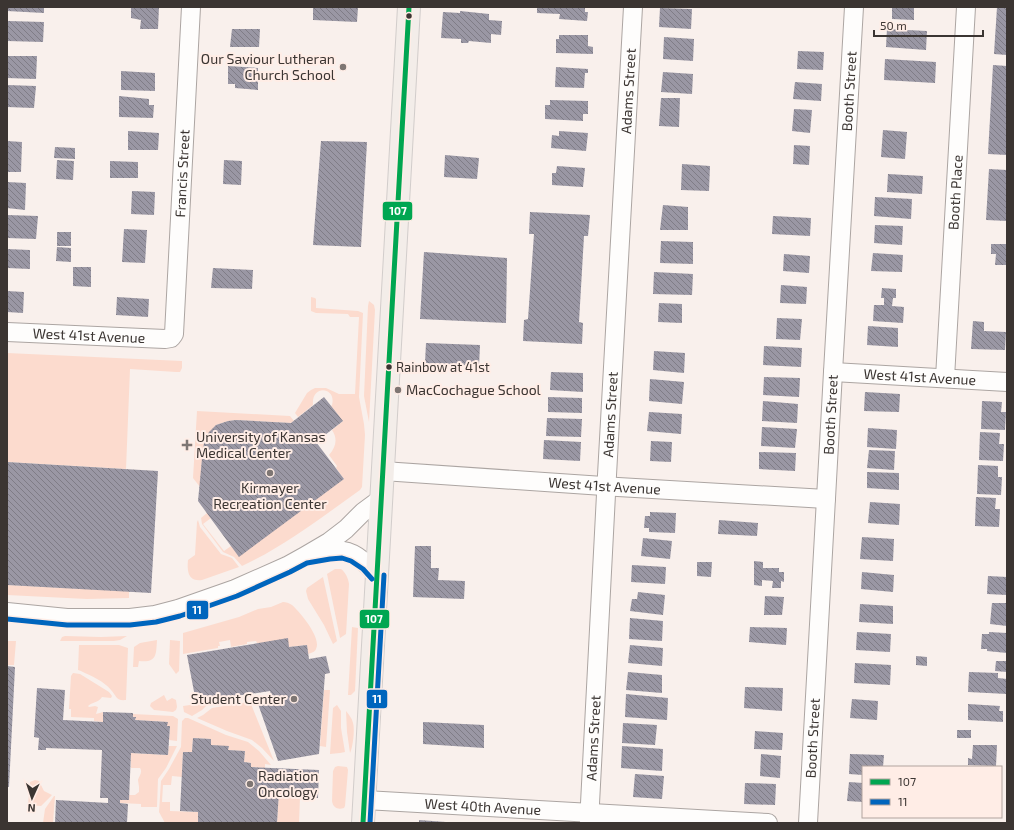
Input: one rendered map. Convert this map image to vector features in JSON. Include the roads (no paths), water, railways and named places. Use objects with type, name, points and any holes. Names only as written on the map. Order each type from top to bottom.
[{"type":"main road","points":[[363,823],[409,7]]},
{"type":"street","name":"Francis Street","points":[[171,338],[174,334],[191,7]]},
{"type":"street","name":"Adams Street","points":[[590,818],[606,486],[633,7]]},
{"type":"street","name":"Booth Street","points":[[808,823],[854,7]]},
{"type":"street","name":"Booth Place","points":[[945,378],[966,7]]},
{"type":"street","name":"West 41st Avenue","points":[[7,332],[157,339],[171,338]]},
{"type":"street","name":"West 41st Avenue","points":[[833,372],[1007,382]]},
{"type":"street","name":"West 41st Avenue","points":[[383,471],[606,486],[826,498]]},
{"type":"street","points":[[7,612],[67,618],[130,618],[155,615],[178,609],[235,590],[287,566],[329,542],[346,529],[363,512],[382,498]]},
{"type":"street","points":[[305,556],[343,551],[354,555],[368,564],[377,575]]},
{"type":"street","name":"West 40th Avenue","points":[[365,800],[590,818],[768,823]]},
{"type":"place","name":"Our Saviour Lutheran Church School","points":[[343,67]]},
{"type":"place","name":"Rainbow at 41st","points":[[389,367]]},
{"type":"place","name":"MacCochague School","points":[[398,390]]},
{"type":"place","name":"University of Kansas Medical Center","points":[[187,445]]},
{"type":"place","name":"Kirmayer Recreation Center","points":[[270,473]]},
{"type":"place","name":"Student Center","points":[[294,699]]},
{"type":"place","name":"Radiation Oncology","points":[[250,784]]}]
